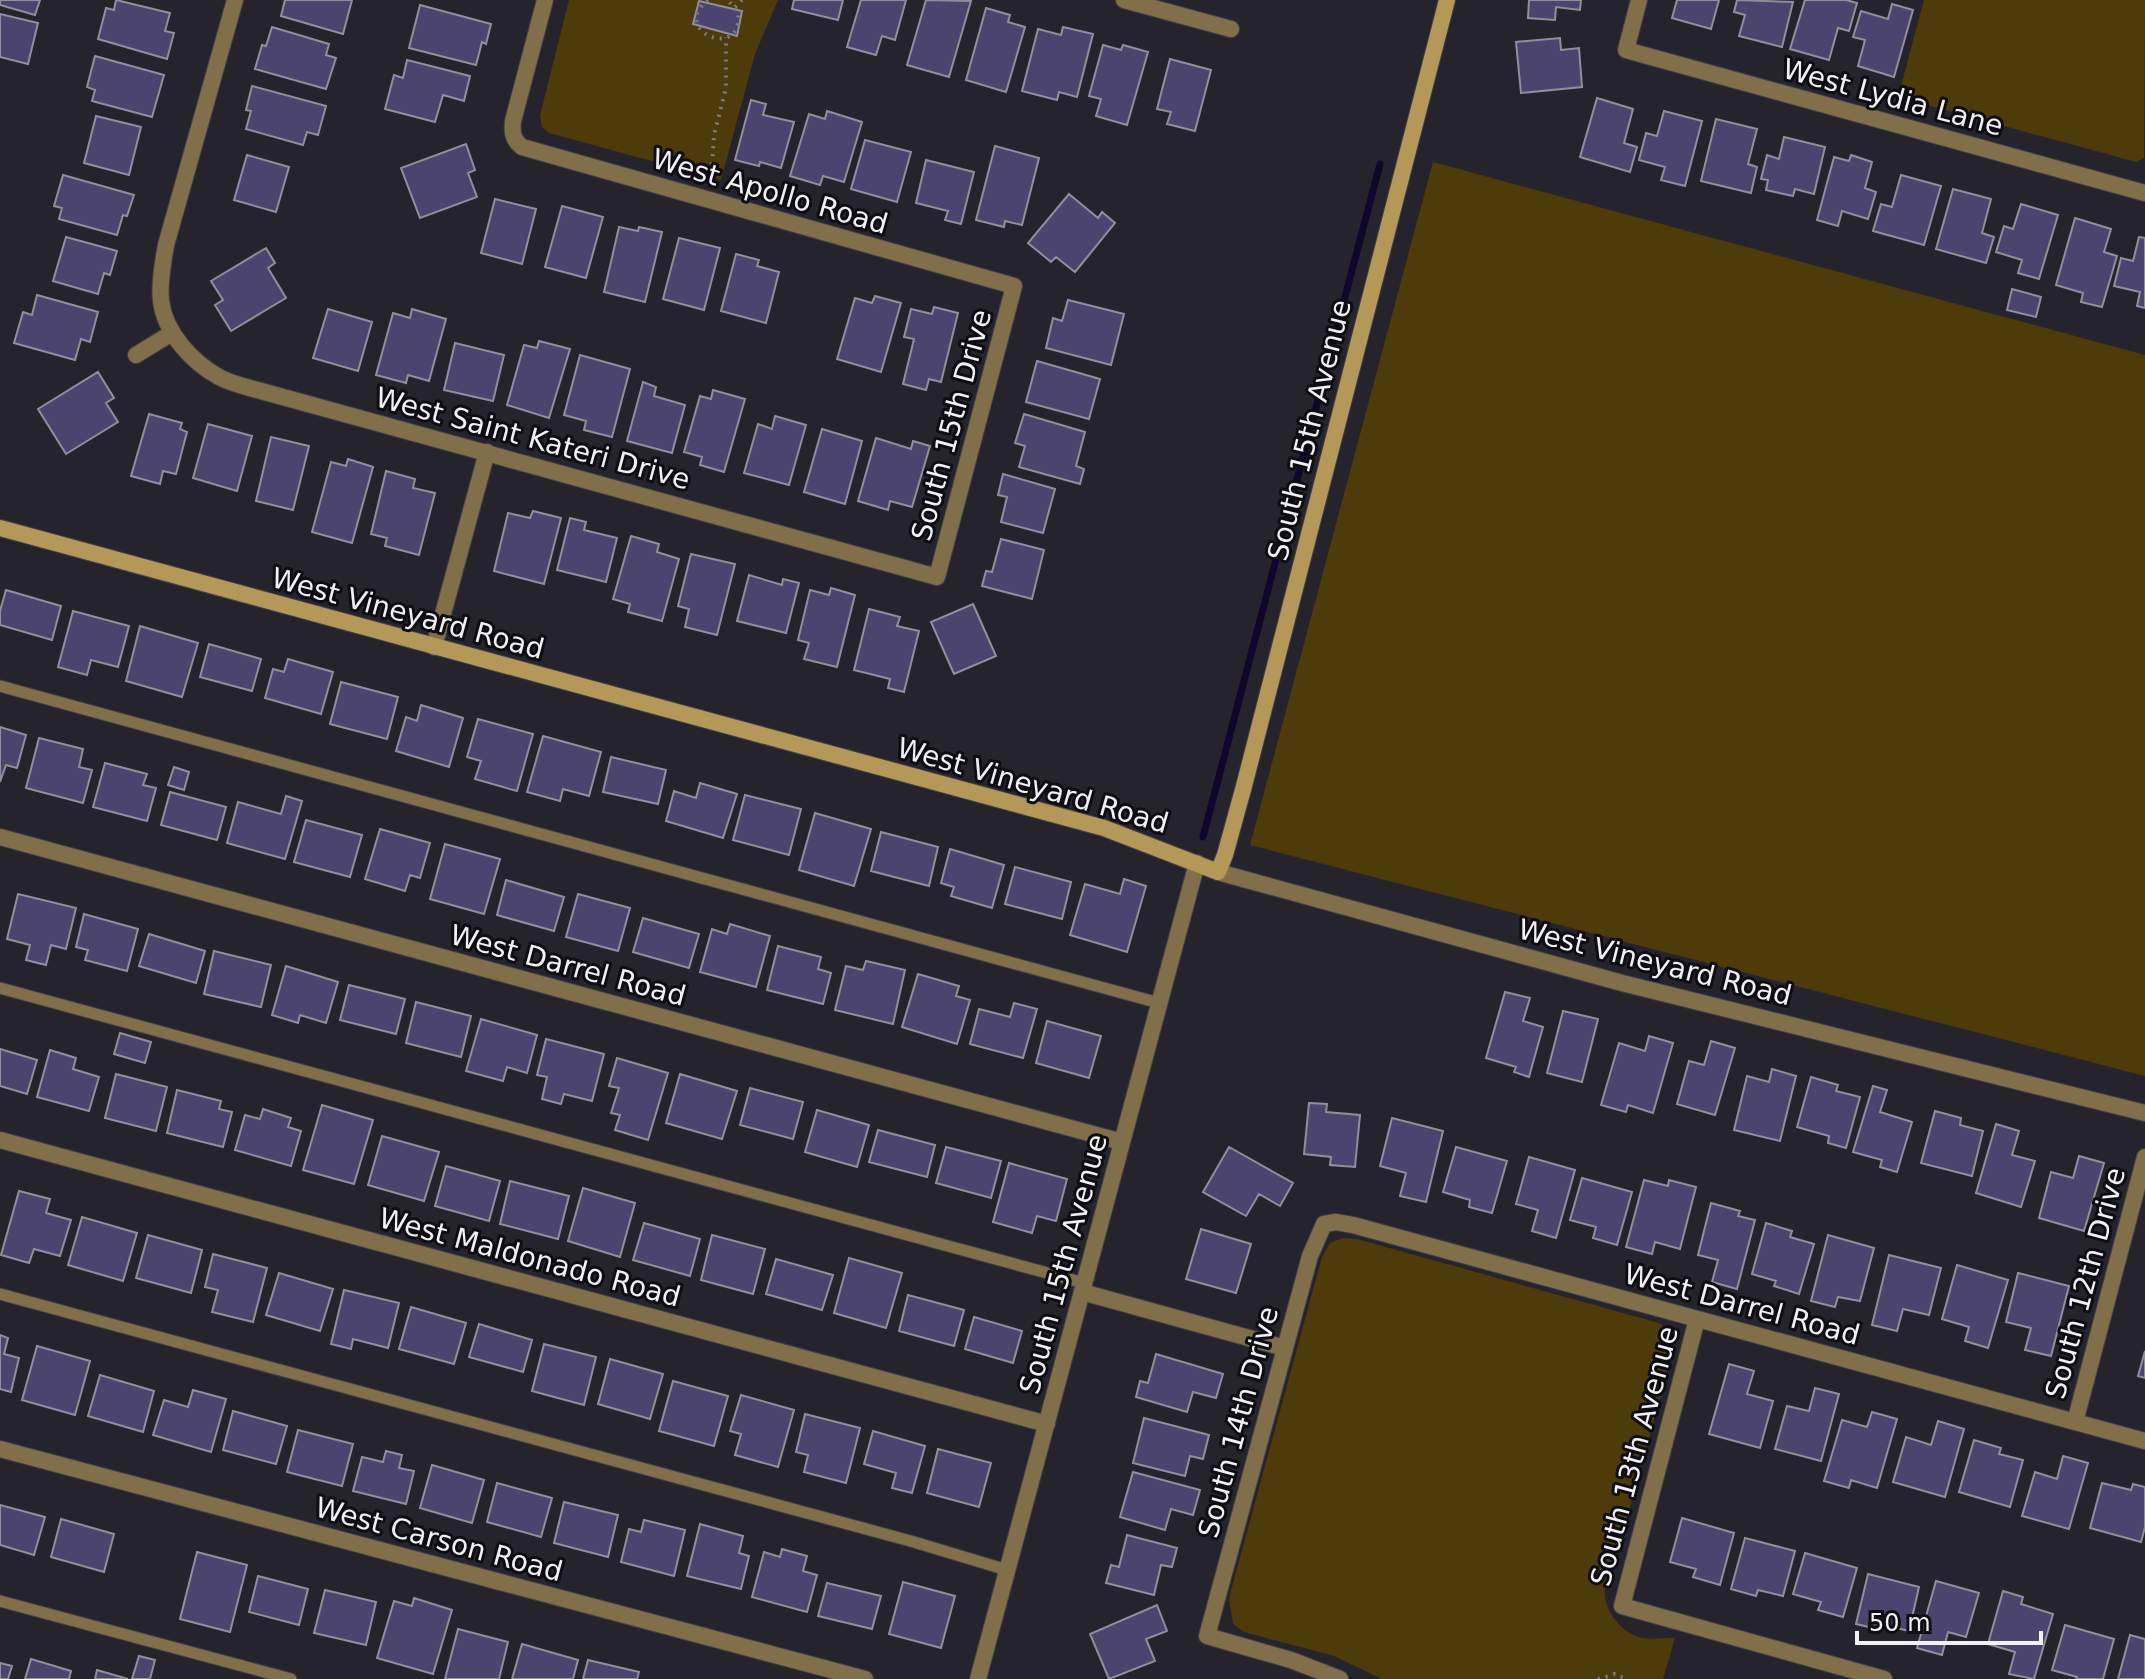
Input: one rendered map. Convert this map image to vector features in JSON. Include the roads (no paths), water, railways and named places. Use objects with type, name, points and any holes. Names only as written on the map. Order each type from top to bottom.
[{"type":"street","points":[[136,355],[172,333],[161,303],[166,245],[235,0]]},
{"type":"street","name":"West Apollo Road","points":[[545,0],[513,121],[515,141],[531,151],[1014,286]]},
{"type":"street","points":[[1124,0],[1231,29]]},
{"type":"street","name":"South 15th Avenue","points":[[1218,872],[1244,786],[1447,0]]},
{"type":"street","name":"West Lydia Lane","points":[[1639,0],[1626,50],[2145,193]]},
{"type":"street","name":"South 15th Drive","points":[[937,577],[1014,286]]},
{"type":"street","name":"West Saint Kateri Drive","points":[[172,333],[197,363],[222,379],[937,577]]},
{"type":"street","points":[[434,647],[487,452]]},
{"type":"street","name":"West Vineyard Road","points":[[0,528],[1104,828],[1218,872],[1622,983],[2145,1113]]},
{"type":"street","name":"West Darrel Road","points":[[0,837],[1122,1142]]},
{"type":"street","name":"South 15th Avenue","points":[[978,1679],[1197,863]]},
{"type":"street","name":"West Maldonado Road","points":[[0,1140],[1047,1424]]},
{"type":"street","name":"South 12th Drive","points":[[2075,1422],[2145,1157]]},
{"type":"street","name":"West Darrel Road","points":[[1324,1224],[1336,1222],[1353,1225],[2145,1441]]},
{"type":"street","name":"South 14th Drive","points":[[1324,1224],[1313,1246],[1207,1636],[1291,1660],[1340,1679]]},
{"type":"street","points":[[1083,1288],[1285,1348]]},
{"type":"street","name":"South 13th Avenue","points":[[1697,1319],[1622,1606],[1884,1679]]},
{"type":"street","name":"West Carson Road","points":[[0,1449],[865,1679]]},
{"type":"lane","points":[[0,686],[1159,1003]]},
{"type":"lane","points":[[0,988],[1083,1288]]},
{"type":"lane","points":[[0,1294],[1007,1570]]},
{"type":"lane","points":[[0,1601],[291,1679]]},
{"type":"waterway","points":[[1203,837],[1380,164]]}]
